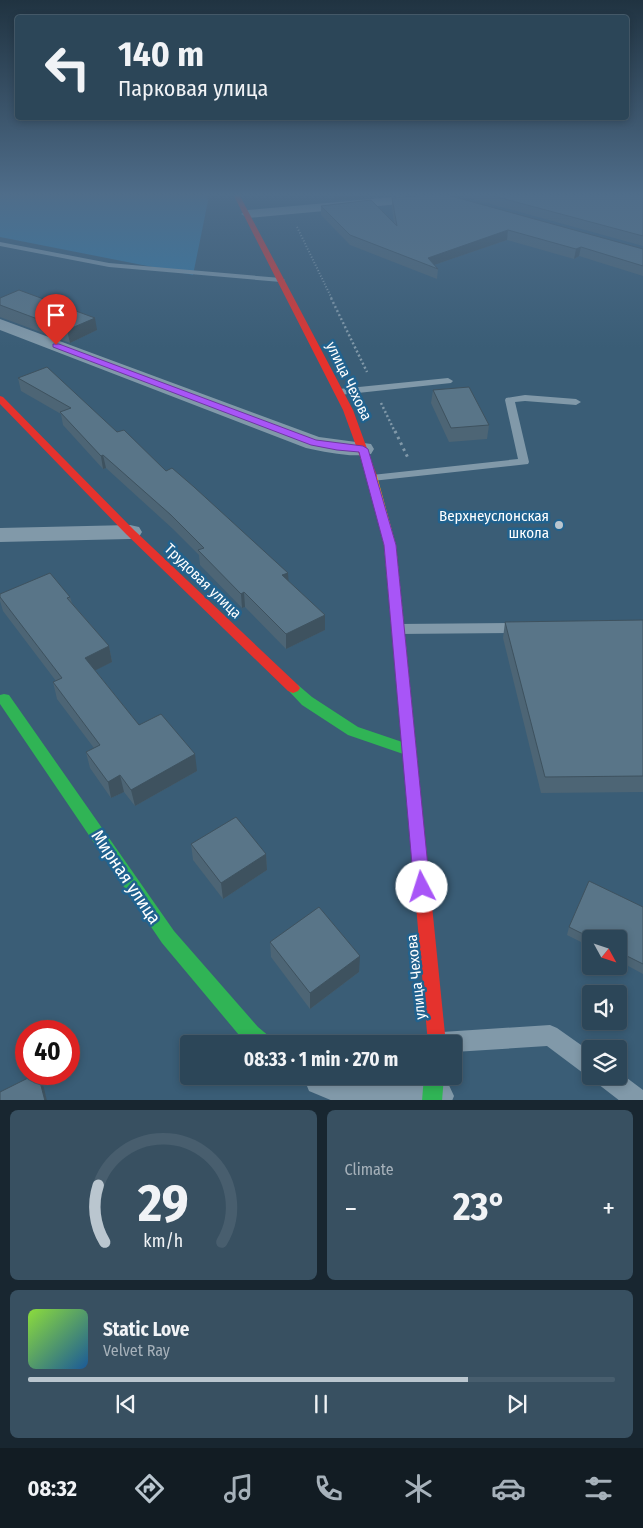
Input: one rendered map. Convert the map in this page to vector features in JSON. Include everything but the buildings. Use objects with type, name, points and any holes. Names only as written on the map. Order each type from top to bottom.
[{"type":"street","name":"улица Чехова","points":[[264,245],[348,410],[365,455],[390,545],[436,1035]]},
{"type":"street","points":[[0,324],[314,443],[365,455]]},
{"type":"street","name":"Трудовая улица","points":[[0,399],[130,532],[307,701],[353,731],[409,750]]},
{"type":"street","points":[[0,535],[130,532]]},
{"type":"street","name":"Мирная улица","points":[[2,698],[168,938],[252,1035]]},
{"type":"street","points":[[351,1085],[433,1091]]},
{"type":"lane","points":[[7,245],[110,264],[281,280]]},
{"type":"lane","points":[[339,392],[448,381]]},
{"type":"lane","points":[[372,478],[524,462],[510,400],[525,398],[576,402]]},
{"type":"lane","points":[[398,629],[530,628]]},
{"type":"lane","points":[[462,1041],[550,1035],[582,1058]]},
{"type":"lane","points":[[618,1085],[639,1100]]},
{"type":"path","points":[[306,245],[408,458],[365,455]]},
{"type":"shaded area","points":[[42,245],[199,245],[193,275]]},
{"type":"traffic: fast","points":[[293,688],[307,701],[353,731],[409,750]]},
{"type":"traffic: fast","points":[[4,699],[168,937],[252,1035]]},
{"type":"traffic: fast","points":[[432,1100],[433,1085]]},
{"type":"traffic: slow","points":[[372,476],[390,545],[411,767]]},
{"type":"traffic: jam","points":[[263,245],[348,410],[372,476]]},
{"type":"traffic: jam","points":[[0,399],[130,532],[293,688]]},
{"type":"traffic: jam","points":[[411,767],[436,1035]]},
{"type":"place","name":"Верхнеуслонская школа","points":[[559,525]]},
{"type":"route","points":[[56,345],[314,443],[363,449],[368,461],[390,545],[422,887]]}]
